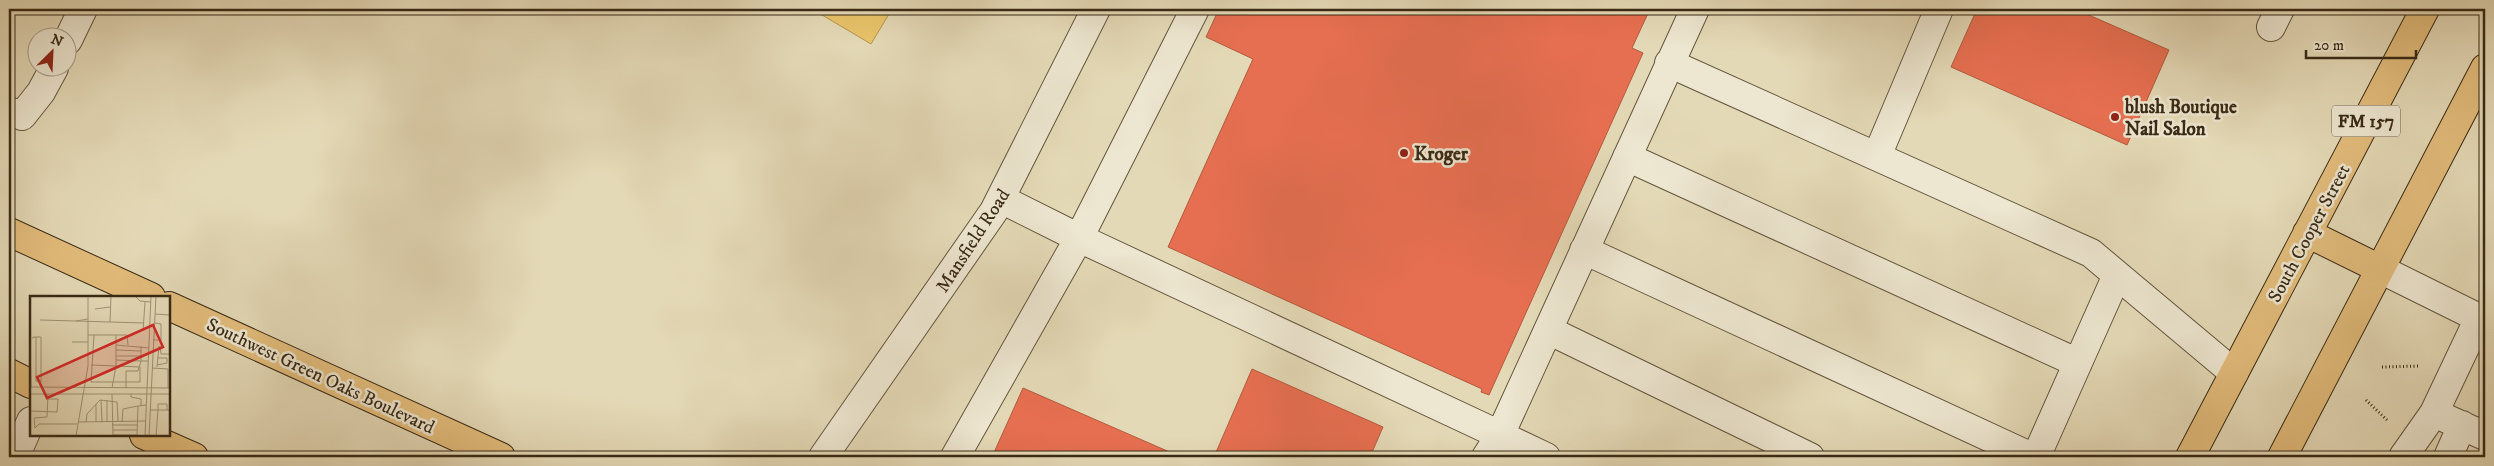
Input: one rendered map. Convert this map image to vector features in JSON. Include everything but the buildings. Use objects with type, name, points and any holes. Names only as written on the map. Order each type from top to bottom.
[{"type":"main road","name":"South Cooper Street","points":[[2190,457],[2425,9]]},
{"type":"main road","points":[[2282,457],[2485,68]]},
{"type":"main road","points":[[9,232],[149,296]]},
{"type":"main road","points":[[2308,233],[2380,269]]},
{"type":"main road","name":"Southwest Green Oaks Boulevard","points":[[170,306],[501,457]]},
{"type":"main road","points":[[9,373],[30,384]]},
{"type":"main road","points":[[146,436],[194,457]]},
{"type":"street","points":[[74,28],[83,9]]},
{"type":"street","name":"Mansfield Road","points":[[823,457],[1001,199],[1096,9]]},
{"type":"street","points":[[955,457],[1079,238],[1195,9]]},
{"type":"street","points":[[1486,457],[1500,435],[1695,9]]},
{"type":"street","points":[[1877,156],[1939,9]]},
{"type":"street","points":[[1669,63],[2091,253],[2234,373]]},
{"type":"street","points":[[9,111],[22,116],[41,92],[49,78]]},
{"type":"street","points":[[1627,157],[2078,363]]},
{"type":"street","points":[[1001,199],[1079,238],[1546,457]]},
{"type":"street","points":[[1584,250],[2032,457]]},
{"type":"street","points":[[2380,269],[2482,320],[2434,413],[2403,457]]},
{"type":"street","points":[[2036,457],[2118,275]]},
{"type":"street","points":[[1548,330],[1810,457]]},
{"type":"street","points":[[2434,413],[2473,431],[2448,457]]},
{"type":"street","points":[[15,457],[30,423]]},
{"type":"path","points":[[2382,367],[2426,365]]},
{"type":"path","points":[[2366,400],[2391,424]]},
{"type":"place","name":"blush Boutique Nail Salon","points":[[2115,117]]},
{"type":"place","name":"Kroger","points":[[1404,153]]}]
